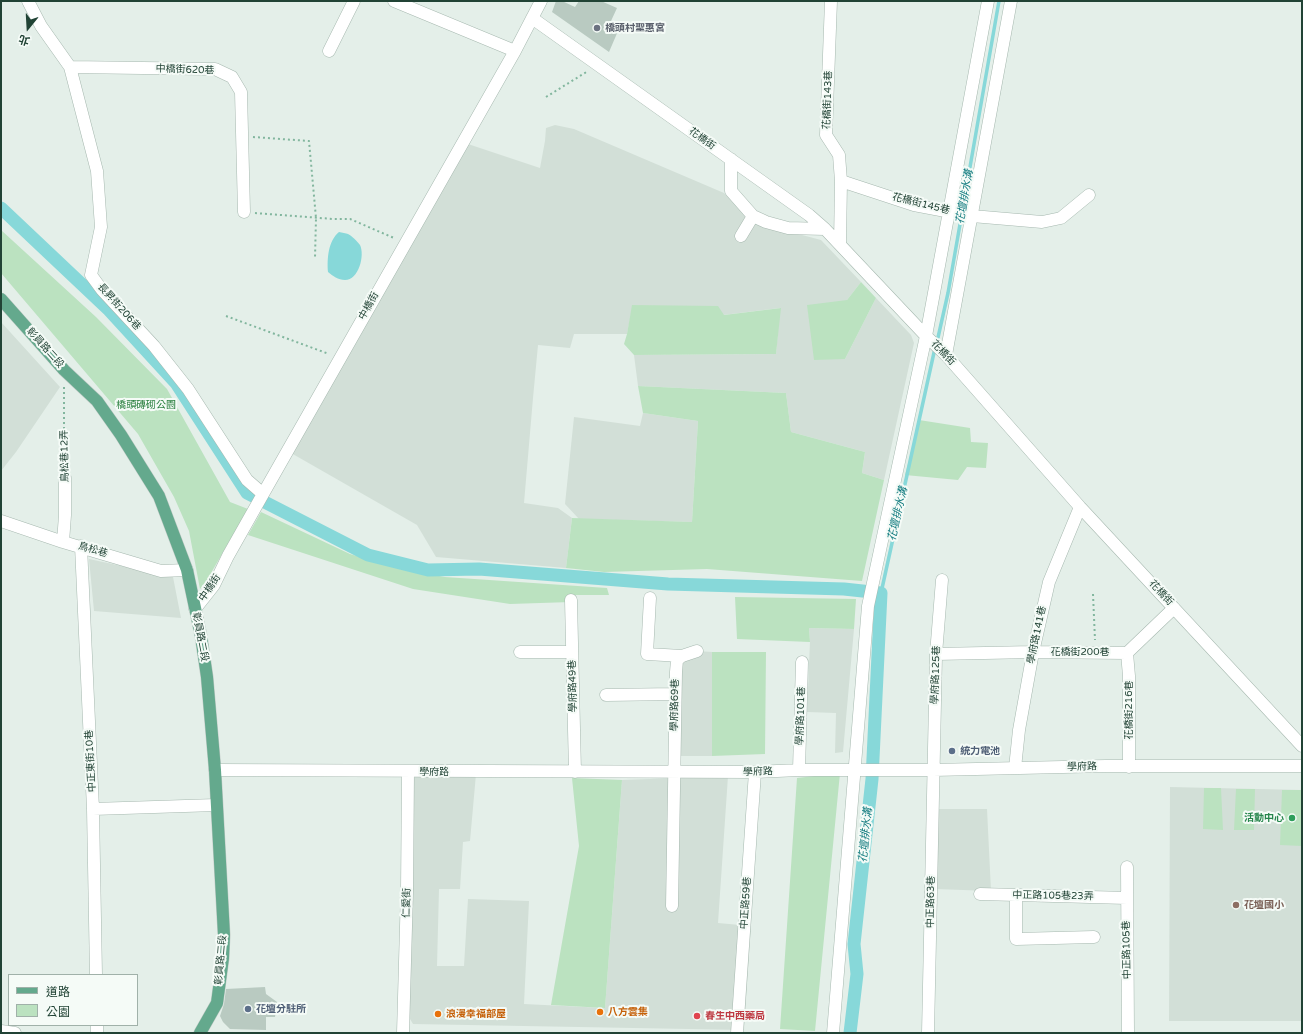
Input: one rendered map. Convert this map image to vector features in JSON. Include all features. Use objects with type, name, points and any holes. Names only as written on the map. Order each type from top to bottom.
[{"type":"main road","name":"彰員路二段","points":[[1,299],[64,370],[97,401],[121,435],[159,496],[187,570],[194,609],[201,636],[207,676],[215,770],[223,921],[223,958],[217,1002],[200,1033]]},
{"type":"street","name":"長昇街206巷","points":[[28,1],[41,26],[70,67],[97,171],[101,227],[91,275],[102,290],[154,346],[188,389],[247,480],[263,494]]},
{"type":"street","points":[[329,51],[354,1]]},
{"type":"street","points":[[394,1],[515,51]]},
{"type":"street","name":"中橋街","points":[[194,609],[214,585],[228,556],[515,51],[541,1]]},
{"type":"street","name":"花橋街143巷","points":[[831,1],[826,135],[839,155],[841,181],[840,244]]},
{"type":"street","points":[[833,1033],[859,770],[868,606],[926,336],[988,1]]},
{"type":"street","points":[[946,355],[1011,1]]},
{"type":"street","name":"花橋街","points":[[532,18],[809,215],[825,229],[926,336],[946,355],[1080,507],[1302,746]]},
{"type":"street","name":"中橋街620巷","points":[[70,67],[215,69],[232,77],[242,92],[244,212]]},
{"type":"street","points":[[731,159],[731,191],[753,216],[766,222],[788,228],[825,229]]},
{"type":"street","name":"花橋街145巷","points":[[841,181],[914,204],[972,216],[1042,222],[1061,218],[1089,195]]},
{"type":"street","points":[[741,236],[753,216]]},
{"type":"street","name":"鳥松巷12弄","points":[[63,542],[65,478]]},
{"type":"street","name":"學府路141巷","points":[[1015,768],[1019,730],[1032,652],[1049,582],[1080,507]]},
{"type":"street","name":"鳥松巷","points":[[1,521],[63,542],[81,546],[161,571],[187,570]]},
{"type":"street","name":"中正東街10巷","points":[[81,546],[93,808],[96,974]]},
{"type":"street","name":"學府路125巷","points":[[933,770],[936,654],[942,580]]},
{"type":"street","points":[[650,598],[647,654],[682,656],[697,651]]},
{"type":"street","name":"學府路49巷","points":[[571,600],[575,772]]},
{"type":"street","points":[[1127,653],[1174,608]]},
{"type":"street","points":[[520,652],[572,652]]},
{"type":"street","name":"花橋街200巷","points":[[936,654],[1032,652],[1127,653]]},
{"type":"street","name":"花橋街216巷","points":[[1127,653],[1129,676],[1129,767]]},
{"type":"street","name":"學府路69巷","points":[[672,906],[675,694],[677,660],[682,656]]},
{"type":"street","name":"學府路101巷","points":[[799,770],[802,662]]},
{"type":"street","points":[[606,695],[675,694]]},
{"type":"street","name":"學府路","points":[[215,770],[408,772],[755,772],[799,770],[933,770],[1106,766],[1302,766]]},
{"type":"street","name":"中正路63巷","points":[[928,1033],[933,770]]},
{"type":"street","name":"仁愛街","points":[[403,1033],[407,891],[408,772]]},
{"type":"street","name":"中正路59巷","points":[[737,1033],[755,772]]},
{"type":"street","points":[[93,808],[216,805]]},
{"type":"street","name":"中正路105巷","points":[[1126,867],[1128,1033]]},
{"type":"street","name":"中正路105巷23弄","points":[[980,894],[1127,898]]},
{"type":"street","points":[[1016,896],[1016,939],[1094,937]]},
{"type":"street","points":[[1,1031],[15,1033]]},
{"type":"path","points":[[546,97],[598,65]]},
{"type":"path","points":[[242,136],[309,141],[316,218],[315,258]]},
{"type":"path","points":[[244,212],[316,218],[350,219],[405,243]]},
{"type":"path","points":[[226,316],[340,358]]},
{"type":"path","name":"鳥松巷12弄","points":[[64,370],[65,478]]},
{"type":"path","points":[[1093,594],[1095,652]]},
{"type":"shaded area","points":[[555,125],[574,129],[724,193],[753,222],[821,240],[861,282],[847,300],[845,359],[876,298],[911,335],[914,343],[884,480],[862,473],[865,452],[791,432],[786,393],[638,386],[634,355],[776,354],[780,308],[723,315],[633,305],[627,334],[574,334],[570,348],[538,345],[524,503],[558,508],[572,518],[566,568],[436,557],[417,525],[291,453],[465,143],[540,168],[546,128]]},
{"type":"shaded area","points":[[1,322],[60,387],[16,452],[1,471]]},
{"type":"shaded area","points":[[643,413],[698,421],[692,522],[579,519],[565,504],[574,417],[640,426]]},
{"type":"shaded area","points":[[89,559],[173,577],[181,618],[94,611]]},
{"type":"shaded area","points":[[809,628],[854,629],[843,752],[835,753],[836,713],[807,712],[810,642]]},
{"type":"shaded area","points":[[681,650],[712,652],[712,756],[680,756]]},
{"type":"shaded area","points":[[476,774],[470,841],[463,842],[460,889],[439,889],[437,966],[464,966],[468,899],[529,901],[524,1004],[605,1008],[622,780],[728,776],[718,923],[751,926],[744,1030],[413,1024],[404,1009],[408,784],[416,776]]},
{"type":"shaded area","name":"花壇國小","points":[[1170,787],[1302,790],[1302,1021],[1169,1021]]},
{"type":"shaded area","points":[[935,809],[987,809],[991,891],[935,889]]},
{"type":"green space","name":"橋頭磚砌公園","points":[[1,230],[96,317],[167,389],[230,502],[248,509],[207,580],[200,589],[189,531],[174,497],[138,434],[1,273]]},
{"type":"green space","points":[[861,282],[876,298],[845,359],[814,360],[807,305],[847,300]]},
{"type":"green space","points":[[632,305],[718,306],[724,315],[781,308],[776,354],[634,355],[624,344]]},
{"type":"green space","points":[[638,386],[786,393],[791,432],[865,452],[862,473],[884,480],[862,581],[707,569],[604,572],[566,568],[572,518],[692,522],[698,421],[643,413]]},
{"type":"green space","points":[[919,420],[970,428],[971,442],[988,443],[986,468],[967,467],[958,480],[905,475]]},
{"type":"green space","points":[[261,512],[350,554],[400,569],[445,577],[607,588],[609,595],[572,595],[571,602],[510,604],[413,589],[248,535]]},
{"type":"green space","points":[[735,597],[856,599],[854,629],[809,628],[810,642],[737,639]]},
{"type":"green space","points":[[712,652],[766,652],[765,754],[712,756]]},
{"type":"green space","points":[[840,773],[815,1031],[780,1029],[797,778]]},
{"type":"green space","points":[[572,778],[622,780],[605,1008],[551,1005],[579,846]]},
{"type":"green space","points":[[1204,788],[1221,788],[1223,830],[1203,829]]},
{"type":"green space","points":[[1236,789],[1255,789],[1254,830],[1234,830]]},
{"type":"green space","name":"活動中心","points":[[1282,790],[1302,790],[1302,846],[1280,845]]},
{"type":"water","points":[[339,232],[351,236],[360,245],[362,255],[357,272],[350,279],[345,280],[338,279],[328,272],[330,245],[332,240]]},
{"type":"building","name":"橋頭村聖惠宮","points":[[556,1],[562,1],[575,7],[579,1],[601,1],[617,8],[611,21],[621,24],[609,52],[552,12]]},
{"type":"building","name":"花壇分駐所","points":[[265,987],[266,994],[277,1002],[275,1017],[266,1017],[266,1030],[230,1029],[223,1022],[220,1016],[224,1004],[226,989]]},
{"type":"waterway","name":"花壇排水溝","points":[[937,342],[948,293],[999,1]]},
{"type":"waterway","points":[[1,208],[109,310],[176,383],[247,493],[368,555],[428,570],[479,569],[668,584],[844,589],[881,593],[872,779],[854,944],[857,974],[850,1033]]},
{"type":"waterway","name":"花壇排水溝","points":[[881,593],[935,348]]},
{"type":"place","name":"橋頭村聖惠宮","points":[[597,28]]},
{"type":"place","name":"統力電池","points":[[952,751]]},
{"type":"place","name":"活動中心","points":[[1292,818]]},
{"type":"place","name":"花壇國小","points":[[1236,905]]},
{"type":"place","name":"花壇分駐所","points":[[248,1009]]},
{"type":"place","name":"八方雲集","points":[[600,1012]]},
{"type":"place","name":"浪漫幸福部屋","points":[[438,1014]]},
{"type":"place","name":"春生中西藥局","points":[[697,1016]]}]
